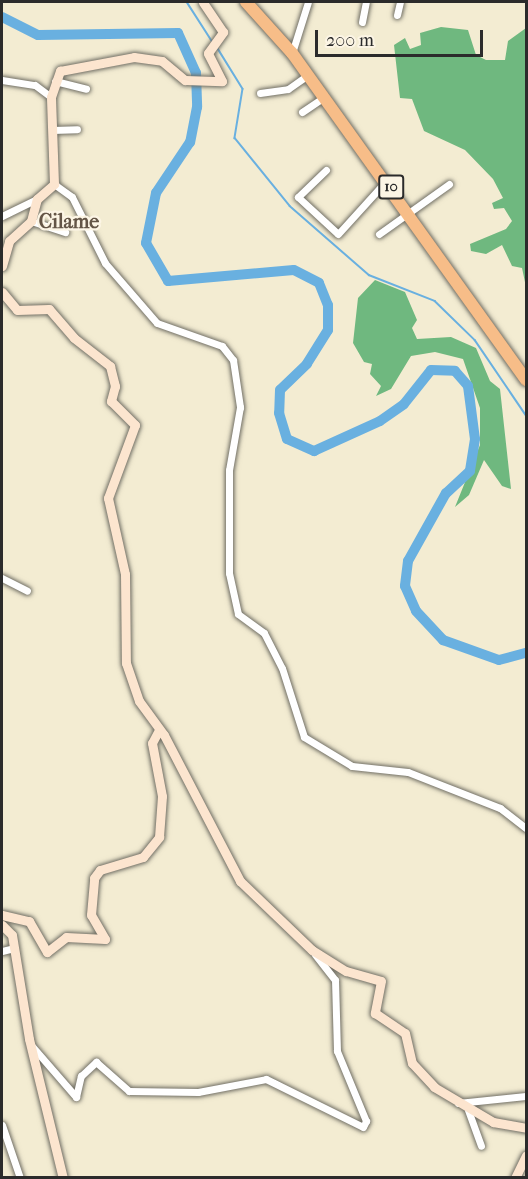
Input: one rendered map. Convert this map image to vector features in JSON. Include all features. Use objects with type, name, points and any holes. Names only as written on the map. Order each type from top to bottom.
[{"type":"highway","name":"10","points":[[246,2],[292,53],[410,212],[526,380]]},
{"type":"street","points":[[54,184],[51,97],[55,81],[62,69],[134,57],[162,61],[185,80],[204,83],[224,79],[210,60],[214,45],[223,32],[202,2]]},
{"type":"street","points":[[292,53],[308,2]]},
{"type":"street","points":[[362,22],[366,2]]},
{"type":"street","points":[[397,15],[400,2]]},
{"type":"street","points":[[260,93],[288,89],[308,75]]},
{"type":"street","points":[[2,80],[35,85],[51,97]]},
{"type":"street","points":[[55,81],[86,89]]},
{"type":"street","points":[[302,112],[324,98]]},
{"type":"street","points":[[52,130],[77,129]]},
{"type":"street","points":[[326,170],[298,197],[338,234],[386,181]]},
{"type":"street","points":[[2,216],[37,199],[54,184]]},
{"type":"street","points":[[54,184],[72,196],[105,263],[157,323],[222,346],[234,360],[240,407],[229,470],[229,573],[238,614],[264,633],[282,668],[304,736],[352,766],[408,772],[500,808],[526,828]]},
{"type":"street","points":[[379,234],[449,184]]},
{"type":"street","points":[[2,266],[9,241],[31,221],[37,199]]},
{"type":"street","points":[[31,221],[66,232]]},
{"type":"street","points":[[2,292],[17,310],[49,309],[74,338],[110,366],[115,386],[111,401],[135,425],[113,479],[109,514],[125,574],[126,663],[139,701],[159,730],[248,892],[312,950],[335,980],[337,1051],[366,1121],[363,1127],[266,1079],[198,1092],[129,1091],[96,1062],[81,1076],[76,1097],[31,1045]]},
{"type":"street","points":[[2,578],[27,591]]},
{"type":"street","points":[[2,915],[29,921],[47,952],[66,937],[105,939],[91,915],[94,878],[100,870],[143,857],[159,837],[162,796],[152,743],[159,730]]},
{"type":"street","points":[[2,925],[12,933],[31,1045],[63,1178]]},
{"type":"street","points":[[2,951],[14,948]]},
{"type":"street","points":[[312,950],[346,971],[381,981],[377,1017],[400,1027],[410,1039],[414,1067],[456,1103],[468,1110],[526,1128]]},
{"type":"street","points":[[456,1103],[526,1096]]},
{"type":"street","points":[[468,1110],[481,1146]]},
{"type":"street","points":[[2,1125],[20,1178]]},
{"type":"street","points":[[515,1178],[526,1155]]},
{"type":"green space","points":[[441,27],[468,30],[476,55],[486,60],[505,60],[508,41],[526,28],[526,287],[522,268],[512,266],[502,245],[486,254],[471,251],[470,244],[506,229],[512,221],[504,208],[494,209],[492,203],[503,198],[493,179],[465,150],[424,131],[412,99],[400,98],[394,45],[405,38],[410,49],[421,45],[420,33]]},
{"type":"green space","points":[[375,280],[405,292],[417,320],[412,328],[417,339],[451,337],[476,348],[490,381],[500,389],[511,489],[502,486],[484,460],[469,495],[455,507],[480,445],[480,408],[463,359],[435,352],[411,356],[391,389],[376,396],[381,386],[370,374],[372,364],[364,362],[353,343],[358,298]]},
{"type":"waterway","points":[[187,2],[212,41]]},
{"type":"waterway","points":[[2,17],[38,35],[178,33],[196,73],[197,107],[190,142],[156,193],[146,243],[168,281],[294,270],[319,283],[328,305],[328,330],[307,364],[280,390],[279,413],[287,439],[314,451],[380,421],[404,404],[431,370],[455,371],[468,386],[475,439],[470,471],[446,493],[408,561],[405,586],[416,611],[443,640],[499,660],[526,653]]},
{"type":"waterway","points":[[217,47],[243,89],[235,138],[290,206],[369,275],[435,301],[475,340],[526,415]]},
{"type":"district","name":"Cilame","points":[[69,221]]}]
